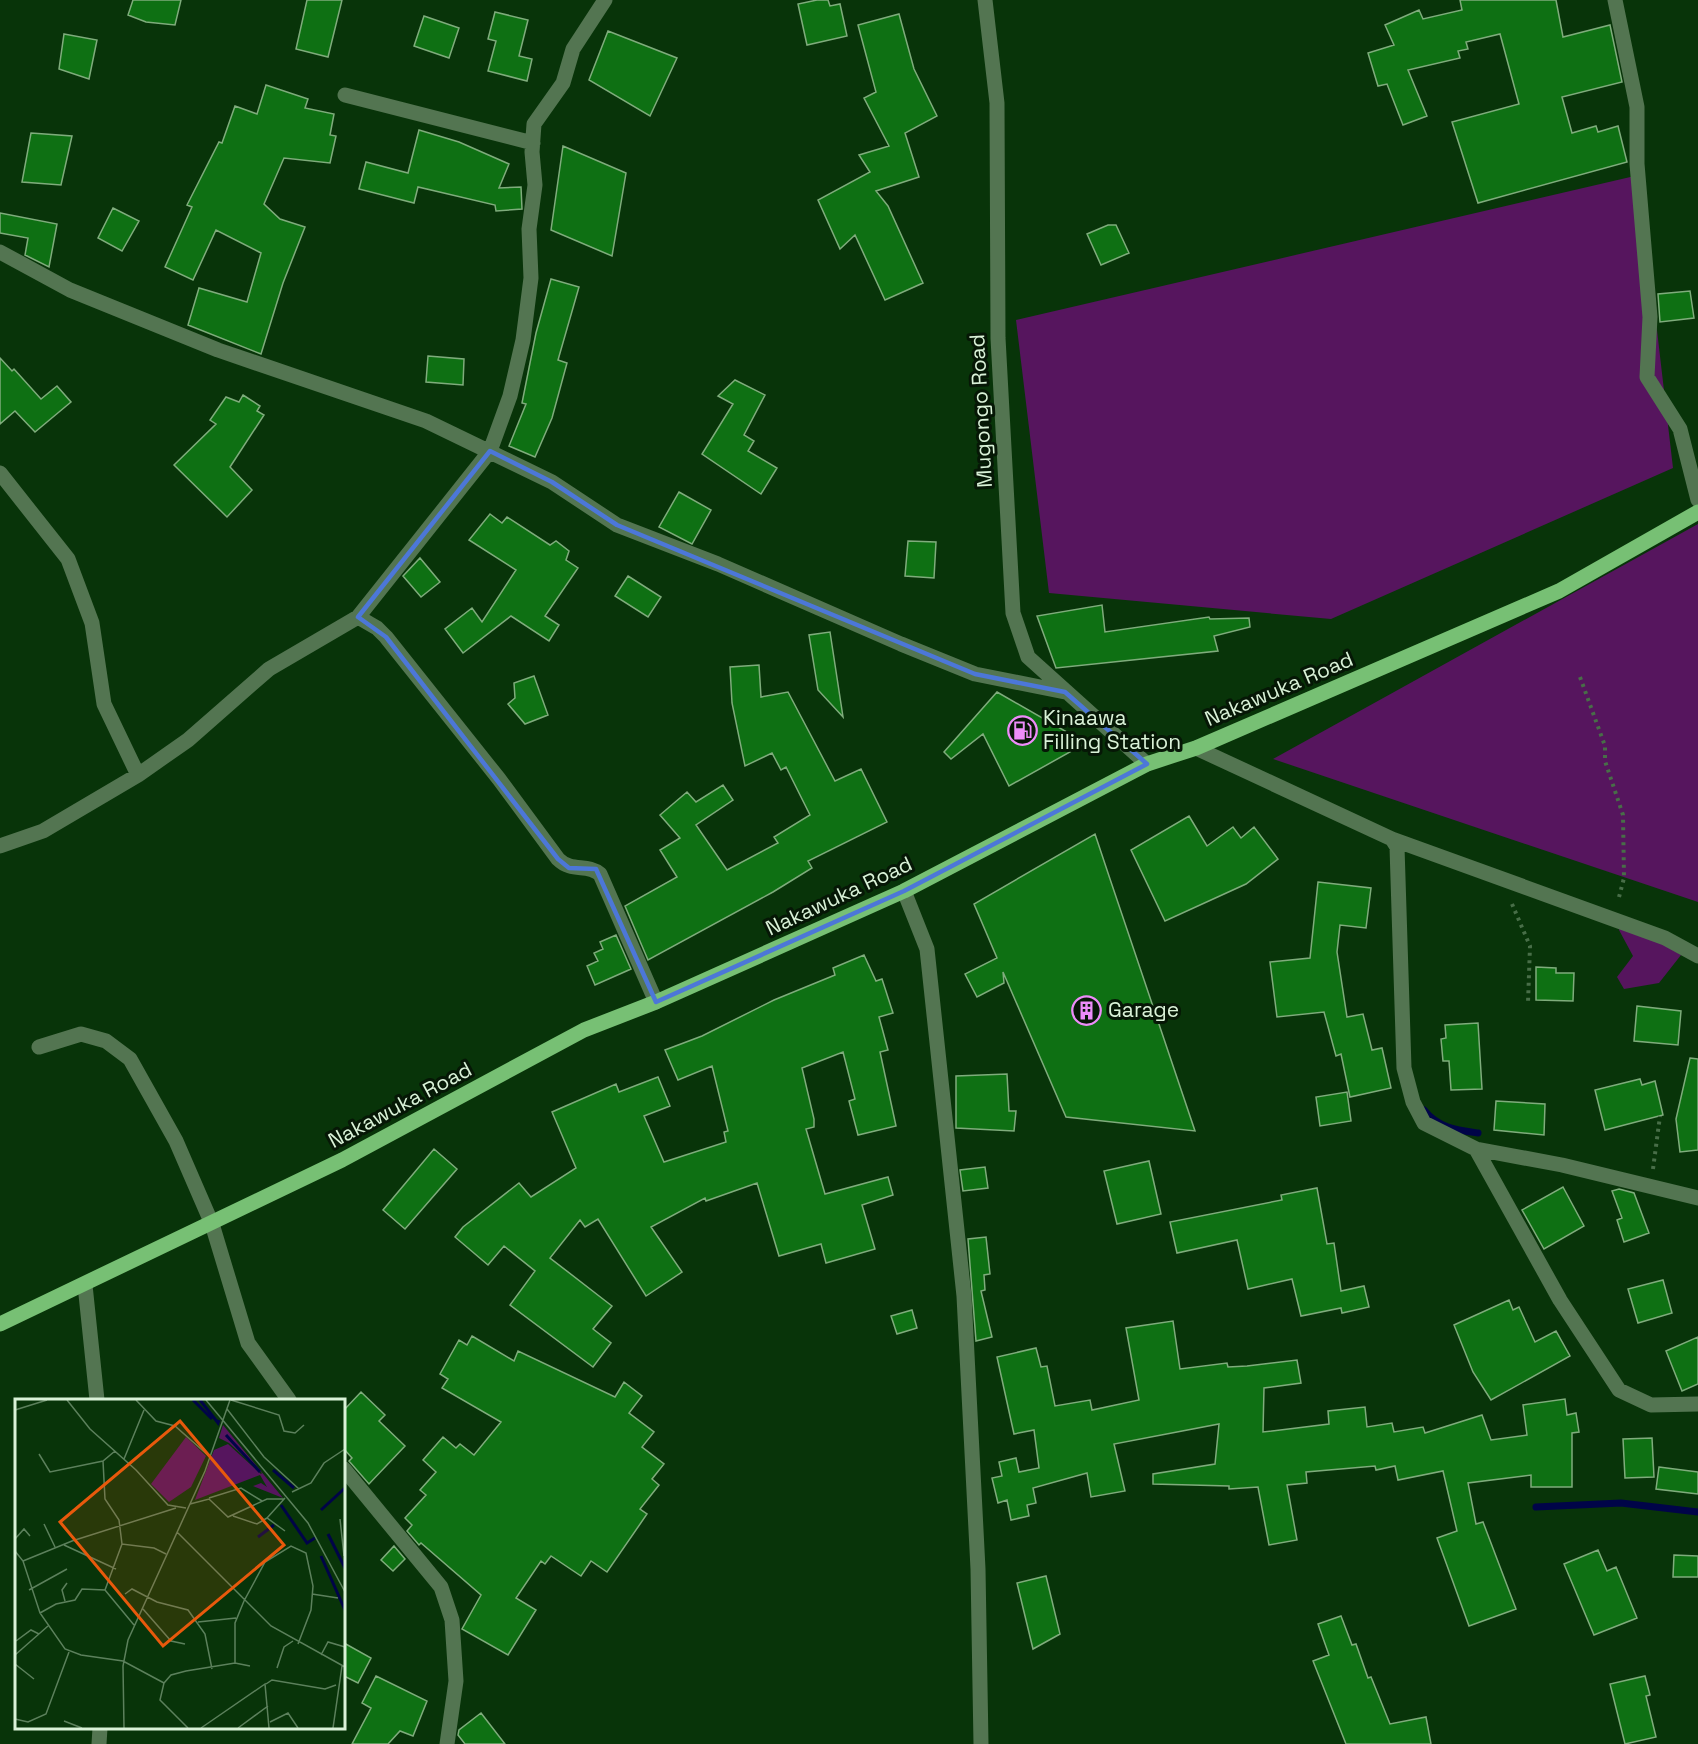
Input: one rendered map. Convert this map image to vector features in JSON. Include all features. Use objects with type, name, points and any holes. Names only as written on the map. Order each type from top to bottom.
[{"type":"main road","name":"Nakawuka Road","points":[[0,1324],[342,1160],[584,1030],[656,1002],[904,891],[1147,764],[1197,748],[1558,591],[1698,512]]},
{"type":"street","points":[[0,846],[43,831],[138,775],[188,740],[269,669],[358,617],[490,451],[510,396],[523,340],[531,278],[529,230],[535,185],[534,124],[562,82],[573,49],[605,0]]},
{"type":"street","name":"Mugongo Road","points":[[985,0],[997,103],[998,338],[1013,613],[1028,657],[1147,764]]},
{"type":"street","points":[[1616,0],[1637,106],[1637,164],[1650,317],[1647,377],[1680,429],[1698,500]]},
{"type":"street","points":[[345,95],[533,143]]},
{"type":"street","points":[[0,252],[70,290],[218,350],[426,421],[552,482],[617,525],[718,564],[975,674],[1065,692]]},
{"type":"street","points":[[0,474],[68,559],[92,623],[104,704],[138,775]]},
{"type":"street","points":[[358,617],[377,628],[386,638],[499,779],[558,859],[569,868],[594,869],[600,874],[656,1002]]},
{"type":"street","points":[[1197,748],[1392,839],[1665,938],[1698,956]]},
{"type":"street","points":[[1392,839],[1398,855],[1404,1068],[1413,1102],[1424,1123],[1476,1149],[1698,1198]]},
{"type":"street","points":[[904,891],[927,949],[964,1296],[978,1580],[981,1744]]},
{"type":"street","points":[[39,1047],[81,1034],[106,1041],[124,1052],[176,1141],[212,1224],[248,1343],[288,1399]]},
{"type":"street","points":[[1476,1149],[1560,1300],[1618,1390],[1651,1405],[1698,1404]]},
{"type":"street","points":[[85,1285],[97,1399]]},
{"type":"street","points":[[345,1470],[441,1587],[452,1620],[456,1681],[447,1744]]},
{"type":"street","points":[[99,1744],[100,1729]]},
{"type":"path","points":[[1580,677],[1605,746],[1605,761],[1623,815],[1624,878],[1612,919]]},
{"type":"path","points":[[1511,901],[1530,946],[1528,1004]]},
{"type":"path","points":[[1642,1184],[1655,1166],[1660,1116]]},
{"type":"highlighted area","points":[[490,451],[552,482],[617,525],[975,674],[1065,692],[1147,764],[904,891],[656,1002],[596,869],[569,868],[558,859],[386,637],[358,617]]},
{"type":"shaded area","points":[[1639,175],[1673,468],[1331,619],[1049,593],[1016,320]]},
{"type":"shaded area","points":[[1698,524],[1698,902],[1273,759]]},
{"type":"shaded area","points":[[1622,916],[1681,955],[1659,983],[1624,989],[1617,977],[1633,956],[1619,930]]},
{"type":"building","points":[[133,0],[181,0],[175,25],[146,22],[128,15]]},
{"type":"building","points":[[307,0],[342,0],[328,57],[296,49]]},
{"type":"building","points":[[828,0],[830,6],[840,4],[847,36],[807,45],[798,4]]},
{"type":"building","points":[[1460,0],[1556,0],[1563,37],[1610,25],[1622,82],[1562,97],[1572,133],[1596,126],[1598,132],[1618,126],[1627,162],[1478,203],[1452,122],[1519,104],[1500,34],[1466,42],[1468,49],[1458,51],[1460,58],[1408,70],[1427,116],[1403,125],[1387,84],[1378,86],[1368,53],[1394,45],[1385,25],[1419,10],[1423,19],[1462,10]]},
{"type":"building","points":[[495,12],[528,20],[519,56],[532,59],[527,81],[488,71],[496,41],[488,39]]},
{"type":"building","points":[[899,14],[914,69],[937,116],[905,133],[919,177],[876,191],[888,206],[923,283],[885,300],[855,235],[840,249],[818,200],[870,172],[859,155],[889,146],[864,98],[876,92],[858,25]]},
{"type":"building","points":[[424,16],[459,28],[449,58],[414,46]]},
{"type":"building","points":[[608,31],[677,58],[650,116],[589,80]]},
{"type":"building","points":[[64,34],[97,40],[89,79],[59,69]]},
{"type":"building","points":[[266,85],[308,99],[305,108],[334,114],[330,135],[336,136],[330,163],[284,158],[264,204],[280,219],[305,227],[283,283],[261,354],[188,325],[199,288],[247,302],[261,253],[216,230],[193,280],[165,267],[192,207],[187,205],[219,142],[222,143],[235,106],[257,114]]},
{"type":"building","points":[[419,130],[459,142],[509,164],[499,188],[521,187],[522,209],[496,211],[495,205],[418,187],[414,203],[359,189],[366,162],[408,173]]},
{"type":"building","points":[[31,133],[72,136],[61,185],[22,182]]},
{"type":"building","points":[[563,146],[626,173],[612,256],[551,230]]},
{"type":"building","points":[[113,208],[139,221],[122,251],[98,238]]},
{"type":"building","points":[[0,213],[57,224],[49,267],[25,255],[28,238],[0,233]]},
{"type":"building","points":[[1108,225],[1116,225],[1129,253],[1101,265],[1087,234]]},
{"type":"building","points":[[551,279],[579,287],[558,360],[567,363],[552,418],[535,457],[509,446],[526,404],[522,403],[536,333]]},
{"type":"building","points":[[1690,291],[1694,318],[1660,322],[1658,294]]},
{"type":"building","points":[[428,356],[464,359],[463,385],[426,382]]},
{"type":"building","points":[[0,358],[12,371],[14,369],[41,399],[57,386],[71,402],[35,432],[15,411],[0,424]]},
{"type":"building","points":[[735,380],[765,395],[744,435],[754,441],[748,451],[777,468],[761,494],[702,454],[733,404],[718,396]]},
{"type":"building","points":[[243,395],[260,406],[257,411],[264,415],[230,467],[252,490],[227,517],[174,465],[216,424],[210,420],[226,397],[239,402]]},
{"type":"building","points":[[679,492],[711,510],[692,544],[659,527]]},
{"type":"building","points":[[490,514],[502,523],[507,517],[550,545],[556,541],[569,551],[566,560],[578,568],[545,616],[559,625],[549,641],[511,616],[463,653],[445,629],[472,608],[482,622],[516,570],[469,540]]},
{"type":"building","points":[[908,541],[936,542],[934,578],[905,576]]},
{"type":"building","points":[[420,558],[440,582],[421,597],[403,576]]},
{"type":"building","points":[[628,576],[661,597],[648,617],[615,596]]},
{"type":"building","points":[[1102,605],[1105,632],[1209,617],[1210,619],[1249,618],[1250,627],[1214,636],[1218,651],[1056,668],[1037,616]]},
{"type":"building","points":[[830,632],[843,717],[818,690],[809,635]]},
{"type":"building","points":[[759,665],[761,697],[788,692],[835,781],[861,769],[887,822],[808,861],[812,868],[773,892],[648,960],[625,906],[677,877],[660,850],[680,838],[660,815],[687,792],[696,802],[723,785],[733,800],[696,825],[727,870],[778,843],[774,837],[810,815],[786,767],[781,770],[772,753],[745,766],[732,703],[730,667]]},
{"type":"building","points":[[534,676],[548,715],[525,724],[508,704],[515,698],[514,683]]},
{"type":"building","name":"Kinaawa Filling Station","points":[[997,692],[1086,743],[1009,786],[983,734],[951,759],[944,752]]},
{"type":"building","points":[[1189,816],[1207,846],[1233,827],[1241,838],[1254,827],[1278,859],[1246,884],[1165,921],[1131,850]]},
{"type":"building","name":"Garage","points":[[1095,834],[1195,1131],[1066,1117],[1003,972],[1004,983],[977,997],[965,974],[997,958],[974,904]]},
{"type":"building","points":[[1318,882],[1371,888],[1366,928],[1340,925],[1337,952],[1347,1017],[1363,1014],[1372,1050],[1382,1048],[1391,1088],[1350,1097],[1341,1054],[1336,1056],[1324,1012],[1277,1017],[1270,962],[1310,958]]},
{"type":"building","points":[[616,935],[631,969],[595,985],[587,966],[598,961],[594,953],[603,949],[600,942]]},
{"type":"building","points":[[864,955],[876,981],[882,979],[893,1013],[879,1017],[888,1050],[880,1052],[896,1126],[858,1135],[849,1101],[855,1099],[843,1052],[802,1068],[814,1119],[814,1127],[806,1129],[825,1194],[888,1177],[893,1195],[862,1205],[875,1249],[826,1263],[821,1244],[779,1256],[757,1183],[706,1201],[705,1198],[651,1227],[682,1272],[646,1296],[598,1219],[585,1227],[580,1220],[550,1258],[612,1306],[593,1329],[611,1343],[593,1367],[510,1305],[535,1271],[504,1246],[488,1265],[455,1237],[463,1227],[519,1183],[531,1197],[576,1168],[552,1112],[616,1084],[619,1092],[658,1077],[670,1106],[644,1116],[664,1162],[726,1142],[724,1132],[728,1131],[712,1066],[678,1080],[665,1050],[702,1036],[774,1000],[835,975],[833,968]]},
{"type":"building","points":[[1536,967],[1556,968],[1556,973],[1574,973],[1573,1001],[1536,1000]]},
{"type":"building","points":[[1637,1006],[1681,1011],[1678,1045],[1634,1041]]},
{"type":"building","points":[[1478,1023],[1482,1089],[1451,1090],[1449,1061],[1443,1061],[1441,1039],[1446,1038],[1445,1025]]},
{"type":"building","points":[[1690,1058],[1698,1059],[1698,1150],[1680,1152],[1676,1119]]},
{"type":"building","points":[[1007,1074],[1009,1111],[1016,1111],[1014,1131],[956,1128],[956,1076]]},
{"type":"building","points":[[1640,1079],[1642,1085],[1655,1081],[1663,1115],[1605,1130],[1595,1090]]},
{"type":"building","points":[[1347,1092],[1351,1121],[1320,1126],[1316,1097]]},
{"type":"building","points":[[1496,1101],[1545,1104],[1544,1135],[1494,1130]]},
{"type":"building","points":[[434,1149],[457,1169],[405,1229],[383,1210]]},
{"type":"building","points":[[1149,1161],[1161,1214],[1117,1224],[1104,1171]]},
{"type":"building","points":[[985,1167],[988,1188],[963,1191],[960,1170]]},
{"type":"building","points":[[1563,1187],[1584,1226],[1544,1249],[1522,1210]]},
{"type":"building","points":[[1317,1188],[1327,1244],[1334,1243],[1341,1291],[1364,1286],[1369,1307],[1342,1313],[1341,1308],[1301,1316],[1292,1279],[1248,1289],[1237,1240],[1177,1253],[1170,1222],[1282,1200],[1281,1195]]},
{"type":"building","points":[[1619,1189],[1634,1193],[1649,1233],[1624,1242],[1617,1220],[1622,1218],[1612,1191]]},
{"type":"building","points":[[986,1237],[990,1274],[984,1275],[985,1290],[981,1291],[992,1337],[976,1341],[968,1239]]},
{"type":"building","points":[[1663,1280],[1672,1313],[1638,1323],[1628,1289]]},
{"type":"building","points":[[1509,1300],[1513,1310],[1519,1307],[1535,1342],[1556,1331],[1570,1356],[1491,1400],[1473,1372],[1454,1325]]},
{"type":"building","points":[[912,1310],[917,1328],[897,1334],[891,1316]]},
{"type":"building","points":[[1173,1321],[1180,1369],[1227,1363],[1228,1367],[1297,1360],[1301,1383],[1264,1388],[1263,1432],[1329,1424],[1328,1411],[1365,1407],[1367,1427],[1392,1423],[1394,1432],[1423,1427],[1425,1433],[1482,1415],[1491,1440],[1527,1435],[1523,1405],[1565,1399],[1567,1415],[1576,1413],[1579,1432],[1572,1433],[1572,1487],[1531,1487],[1531,1475],[1468,1483],[1476,1524],[1483,1522],[1516,1609],[1469,1626],[1437,1538],[1457,1531],[1443,1471],[1398,1480],[1395,1466],[1376,1470],[1375,1466],[1306,1472],[1307,1483],[1287,1485],[1297,1540],[1269,1545],[1258,1487],[1229,1489],[1229,1486],[1153,1484],[1153,1474],[1215,1464],[1219,1424],[1114,1444],[1125,1491],[1091,1497],[1087,1473],[1033,1488],[1036,1503],[1027,1505],[1029,1516],[1011,1520],[1007,1500],[998,1503],[992,1478],[1002,1476],[999,1462],[1016,1458],[1019,1472],[1039,1468],[1034,1430],[1014,1434],[997,1357],[1036,1348],[1041,1367],[1047,1366],[1055,1406],[1090,1400],[1092,1410],[1139,1400],[1126,1328]]},
{"type":"building","points":[[472,1336],[514,1361],[518,1351],[615,1397],[624,1382],[642,1396],[629,1413],[654,1432],[642,1447],[664,1464],[652,1479],[659,1485],[640,1509],[647,1514],[607,1572],[591,1561],[581,1576],[551,1556],[545,1564],[541,1561],[516,1598],[536,1610],[508,1655],[462,1629],[481,1595],[421,1543],[419,1545],[407,1531],[412,1525],[405,1518],[426,1495],[420,1490],[436,1472],[423,1460],[443,1437],[456,1448],[460,1444],[474,1455],[501,1422],[442,1388],[448,1379],[440,1374],[459,1340],[467,1345]]},
{"type":"building","points":[[1698,1337],[1698,1384],[1682,1391],[1666,1351]]},
{"type":"building","points":[[361,1392],[385,1415],[379,1421],[405,1446],[369,1484],[349,1461],[352,1458],[345,1450],[345,1409]]},
{"type":"building","points":[[1652,1438],[1654,1477],[1625,1478],[1623,1439]]},
{"type":"building","points":[[1659,1467],[1698,1472],[1698,1494],[1656,1489]]},
{"type":"building","points":[[394,1546],[405,1559],[393,1571],[381,1560]]},
{"type":"building","points":[[1598,1550],[1607,1571],[1616,1567],[1637,1618],[1594,1635],[1564,1564]]},
{"type":"building","points":[[1674,1555],[1698,1556],[1698,1577],[1673,1577]]},
{"type":"building","points":[[1046,1576],[1060,1634],[1033,1649],[1017,1583]]},
{"type":"building","points":[[1341,1616],[1352,1645],[1356,1644],[1368,1678],[1371,1677],[1390,1724],[1426,1717],[1431,1744],[1346,1744],[1313,1661],[1329,1655],[1318,1624]]},
{"type":"building","points":[[345,1644],[371,1658],[358,1683],[345,1676]]},
{"type":"building","points":[[376,1676],[427,1701],[413,1736],[400,1731],[388,1744],[352,1744],[371,1708],[362,1703]]},
{"type":"building","points":[[1645,1676],[1650,1695],[1646,1696],[1656,1737],[1625,1744],[1610,1684]]},
{"type":"building","points":[[481,1713],[505,1744],[465,1744],[458,1735],[459,1730]]},
{"type":"waterway","points":[[1424,1110],[1435,1121],[1442,1124],[1478,1133]]},
{"type":"waterway","points":[[1536,1507],[1621,1503],[1698,1512]]},
{"type":"place","name":"Kinaawa Filling Station","points":[[1022,730]]},
{"type":"place","name":"Garage","points":[[1087,1010]]}]
